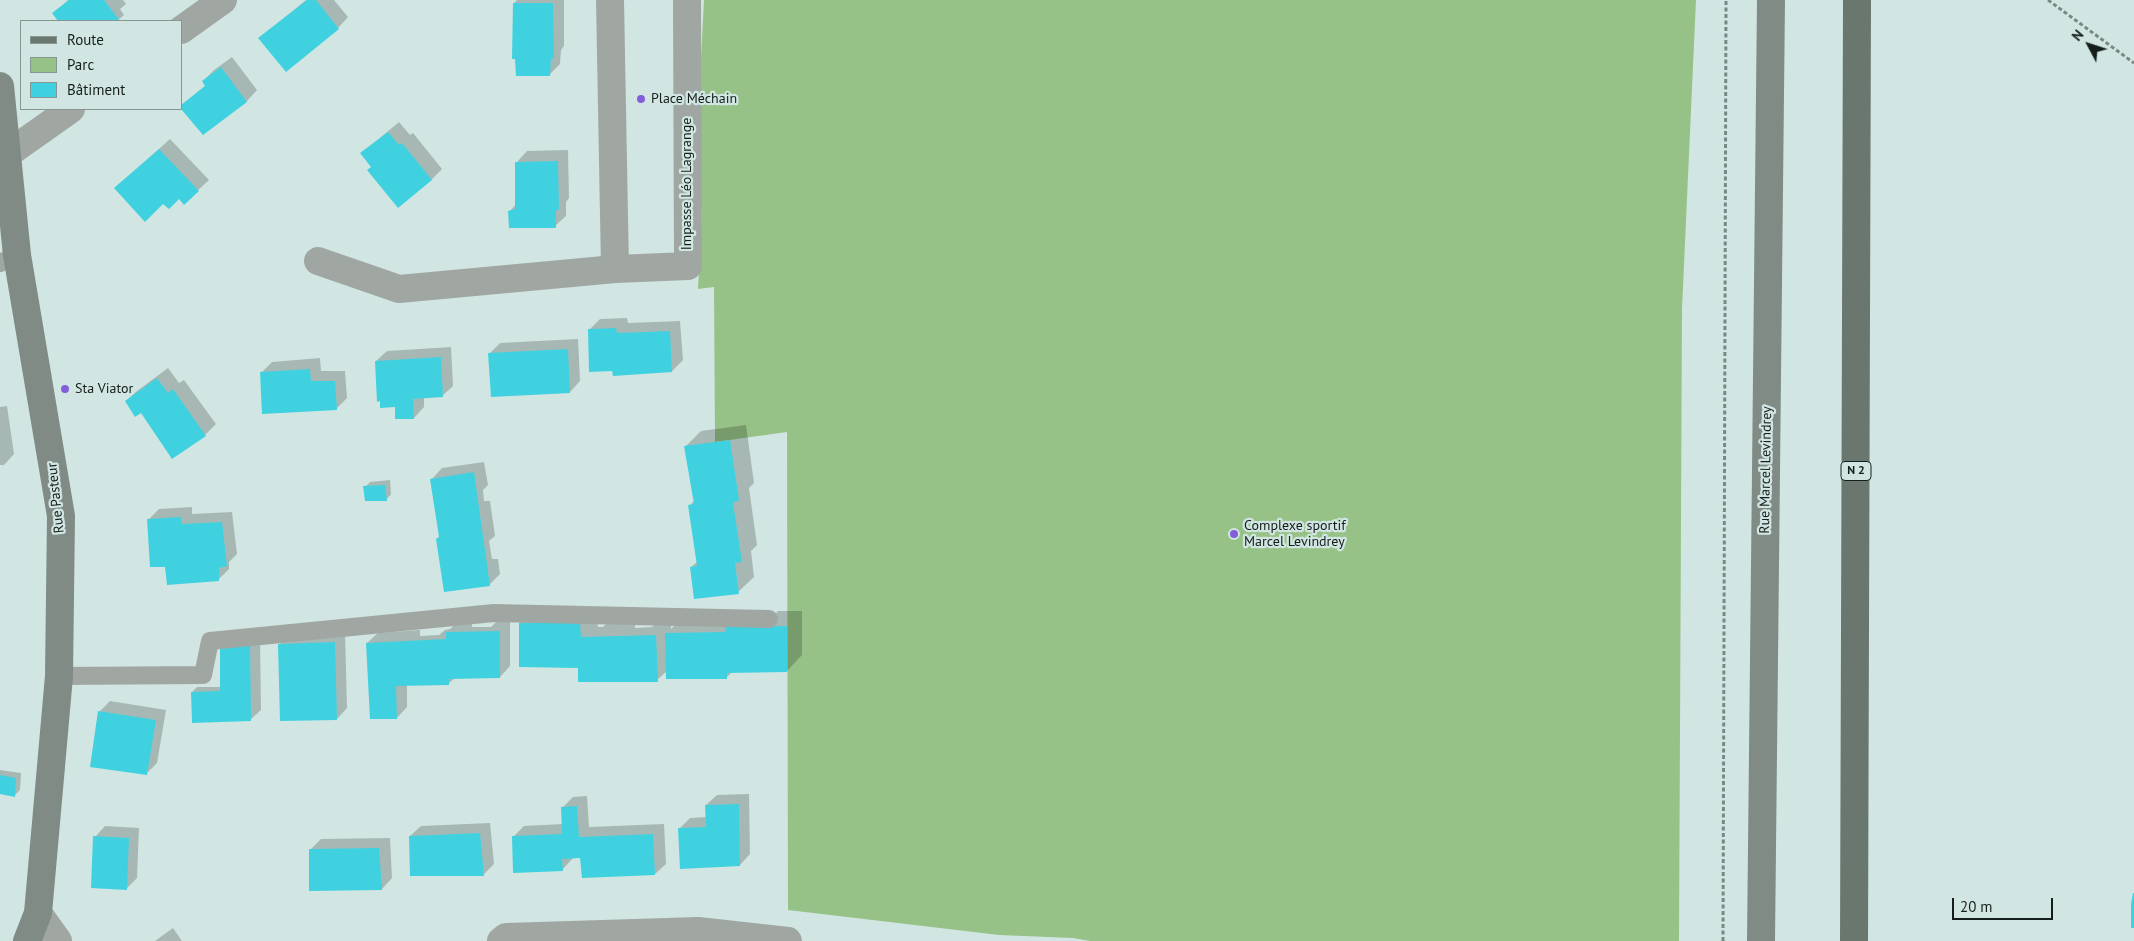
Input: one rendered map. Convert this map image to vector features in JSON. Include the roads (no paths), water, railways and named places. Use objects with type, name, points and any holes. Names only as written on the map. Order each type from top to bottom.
[{"type":"main road","name":"N 2","points":[[1854,941],[1857,0]]},
{"type":"street","points":[[182,29],[223,0]]},
{"type":"street","points":[[610,0],[615,269]]},
{"type":"street","name":"Impasse Léo Lagrange","points":[[318,261],[398,289],[615,269],[688,266],[687,0]]},
{"type":"street","name":"Rue Marcel Levindrey","points":[[1761,941],[1771,0]]},
{"type":"street","name":"Rue Pasteur","points":[[0,86],[6,155],[9,259],[61,516],[59,676],[38,913],[27,941]]},
{"type":"street","points":[[6,155],[70,110]]},
{"type":"street","points":[[38,913],[58,941]]},
{"type":"street","points":[[501,941],[506,937],[698,931],[788,941]]},
{"type":"lane","points":[[59,676],[203,675],[210,641],[494,614],[768,619]]},
{"type":"place","name":"Place Méchain","points":[[641,99]]},
{"type":"place","name":"Sta Viator","points":[[65,389]]},
{"type":"place","name":"Complexe sportif Marcel Levindrey","points":[[1234,534]]}]
